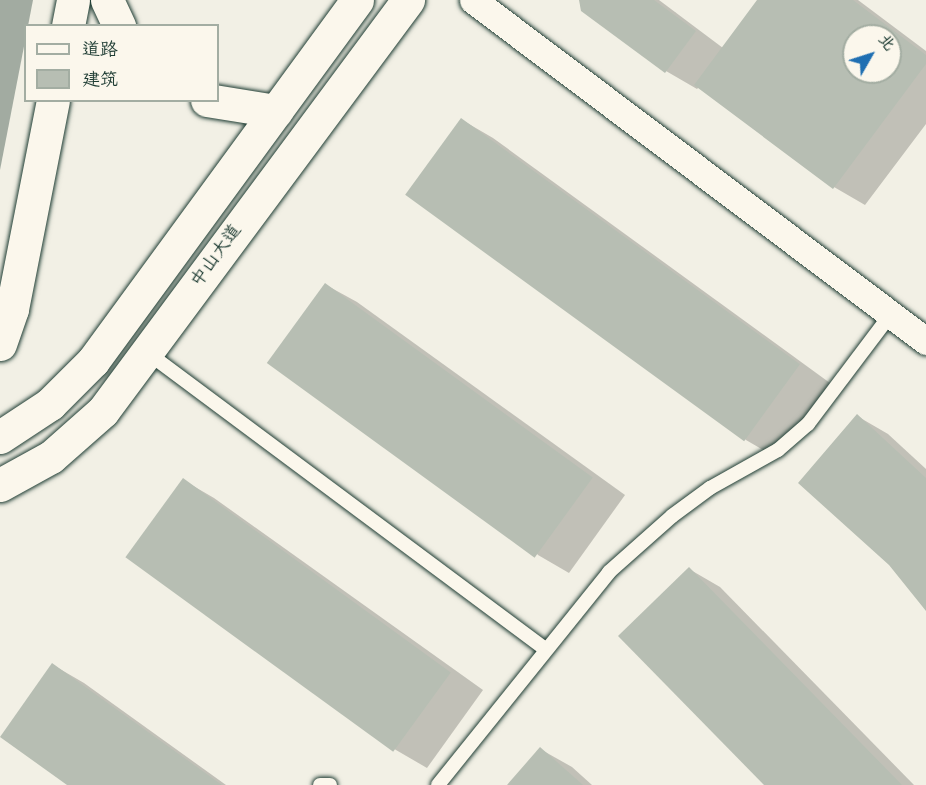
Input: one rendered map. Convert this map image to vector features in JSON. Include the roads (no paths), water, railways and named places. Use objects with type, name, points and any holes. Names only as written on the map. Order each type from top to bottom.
[{"type":"main road","points":[[68,24],[73,0]]},
{"type":"main road","points":[[107,0],[118,24]]},
{"type":"main road","points":[[0,437],[50,404],[93,361],[357,0]]},
{"type":"main road","name":"中山大道","points":[[0,485],[42,463],[79,436],[148,353],[408,0]]},
{"type":"main road","points":[[0,344],[12,309],[53,102]]},
{"type":"main road","points":[[214,102],[234,108],[276,111]]},
{"type":"street","points":[[473,0],[926,341]]},
{"type":"lane","points":[[438,785],[544,648],[609,572],[639,543],[710,488],[778,450],[808,424],[891,314]]},
{"type":"lane","points":[[148,353],[544,648]]},
{"type":"lane","points":[[320,785],[330,785]]}]
